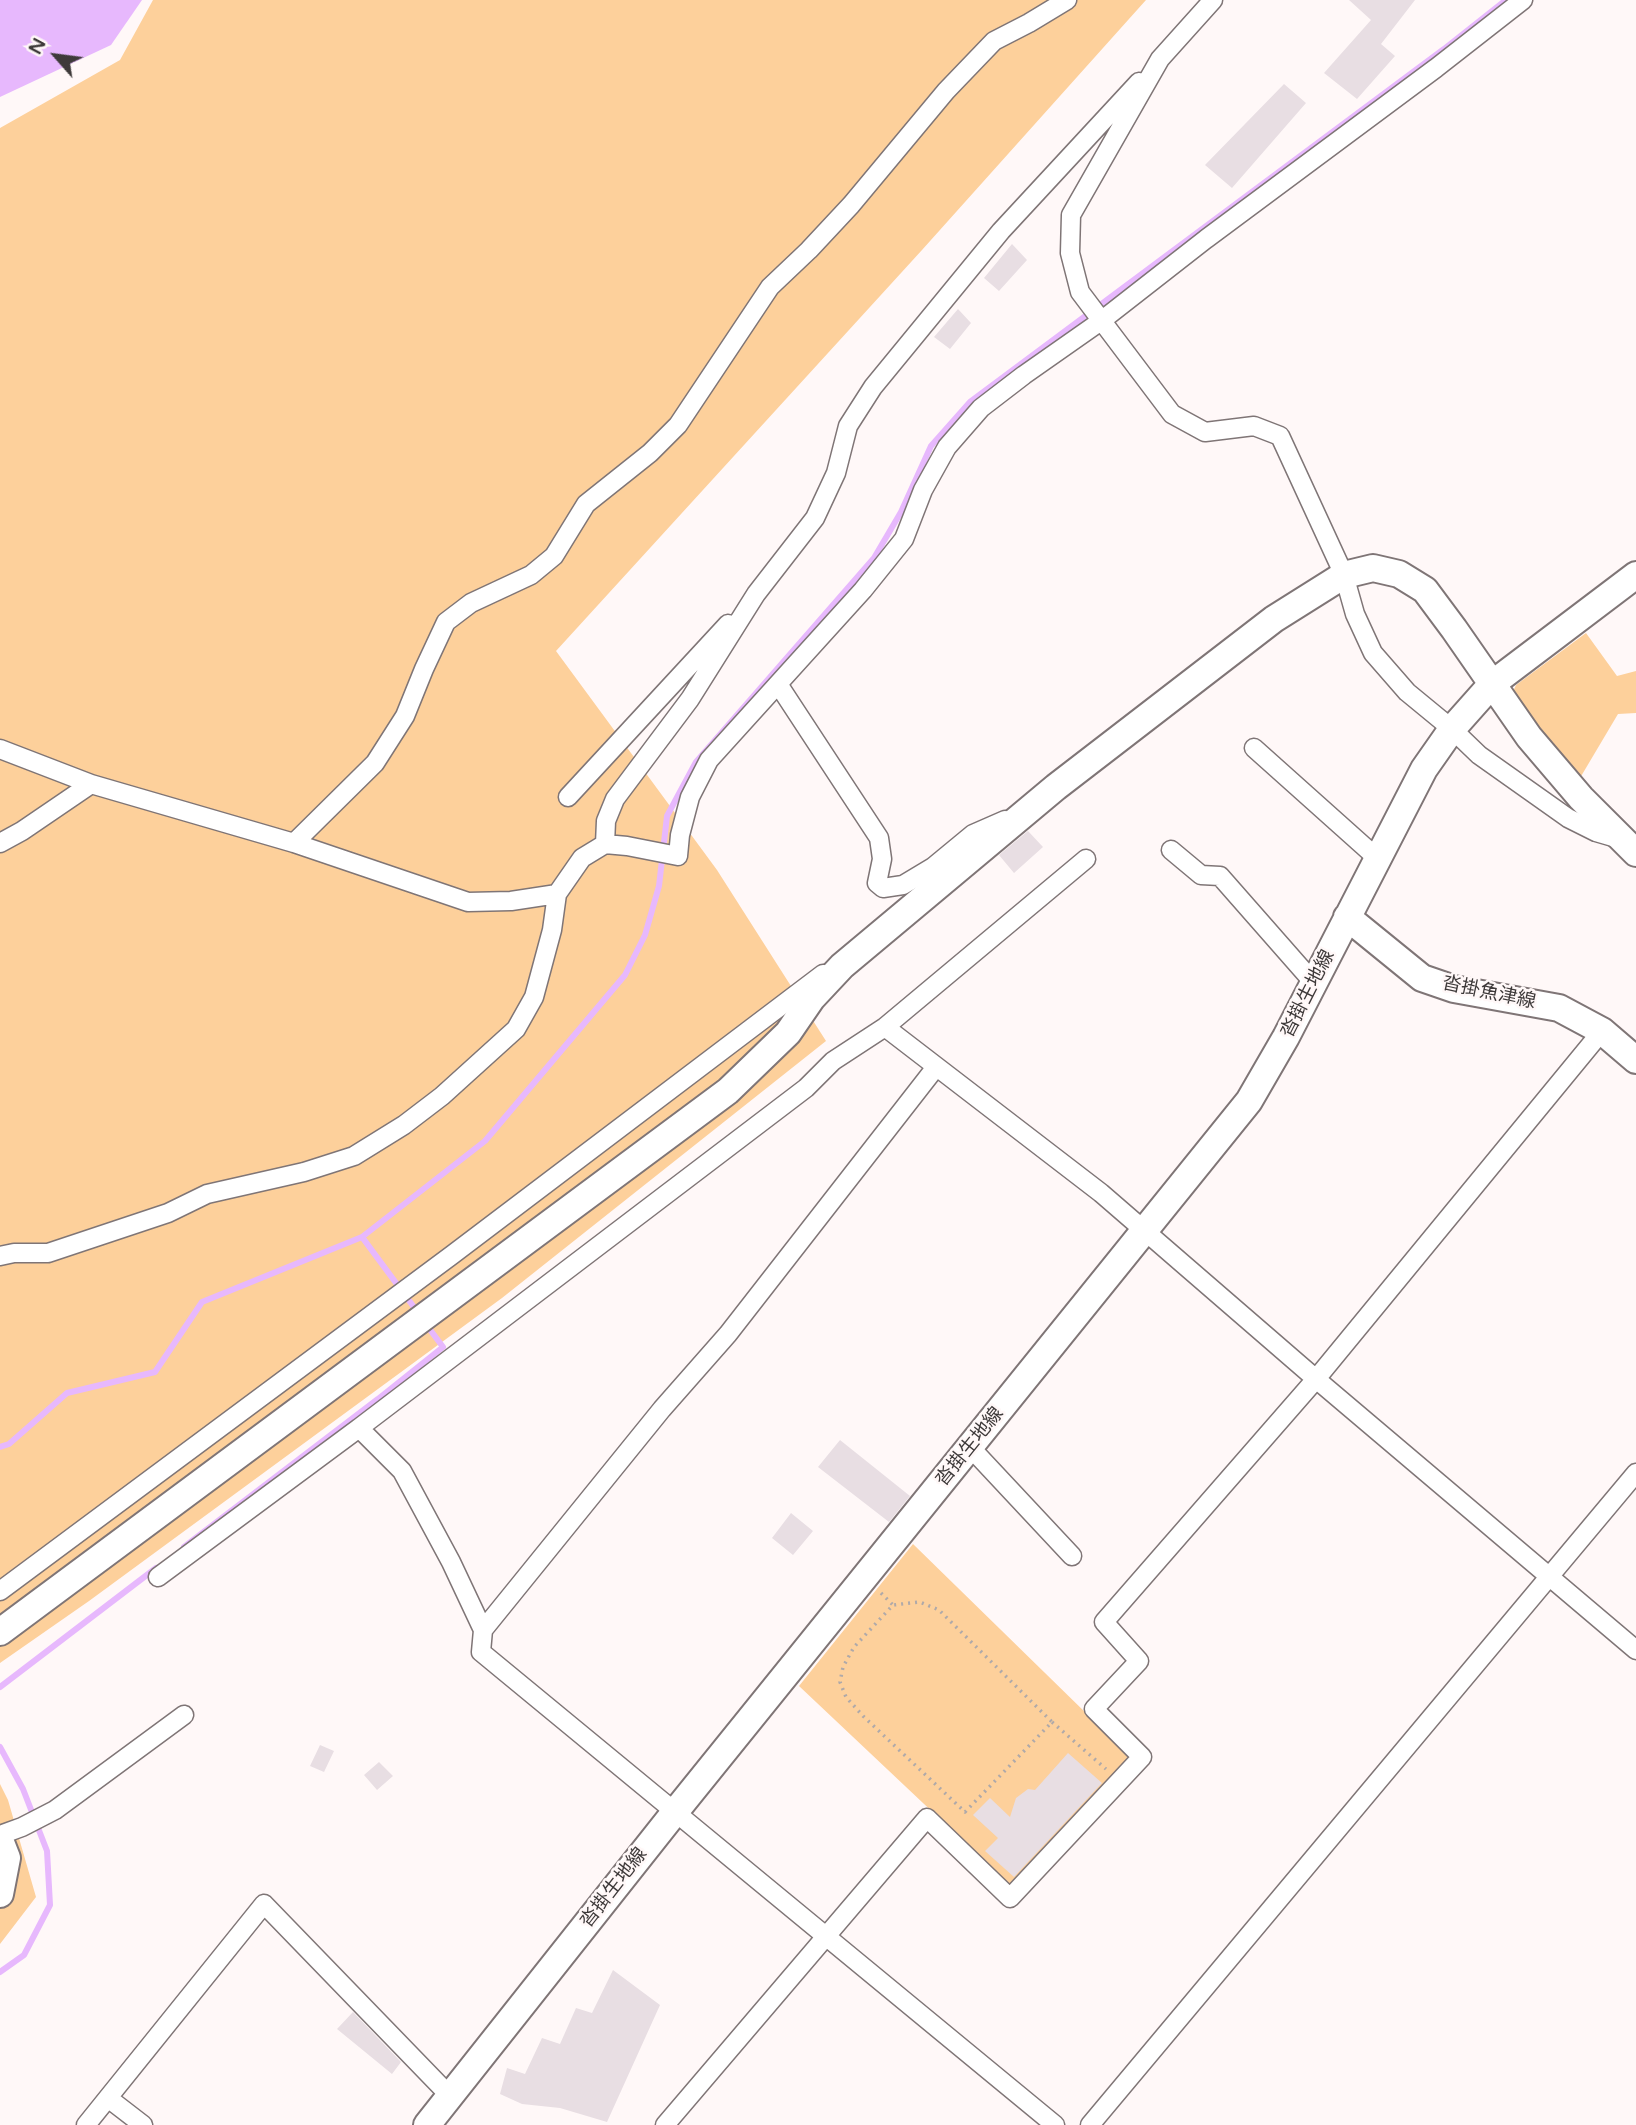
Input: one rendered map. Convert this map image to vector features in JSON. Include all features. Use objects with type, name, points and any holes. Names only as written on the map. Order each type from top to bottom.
[{"type":"main road","points":[[0,1632],[728,1091],[788,1034],[812,998],[842,966],[1028,811],[1274,619],[1344,575],[1373,568],[1399,574],[1425,590],[1529,737],[1581,798],[1628,846]]},
{"type":"main road","points":[[1452,729],[1492,684],[1636,575]]},
{"type":"main road","name":"沓掛生地線","points":[[426,2125],[1249,1101],[1286,1037],[1424,769],[1452,729]]},
{"type":"main road","name":"沓掛魚津線","points":[[1347,917],[1422,978],[1454,989],[1559,1007],[1602,1031],[1636,1060]]},
{"type":"main road","points":[[0,1840],[6,1858],[0,1894]]},
{"type":"street","points":[[294,843],[375,763],[405,716],[446,622],[471,603],[531,575],[554,556],[586,504],[650,453],[678,425],[770,287],[850,205],[946,90],[993,41],[1067,0]]},
{"type":"street","points":[[568,797],[756,594],[815,518],[836,473],[848,426],[873,387],[1001,231],[1213,0]]},
{"type":"street","points":[[0,1256],[14,1253],[48,1254],[168,1213],[207,1194],[304,1172],[354,1156],[404,1125],[442,1096],[516,1029],[534,997],[552,930],[557,894],[583,858],[605,844],[678,856],[680,835],[690,797],[709,760],[863,590],[904,539],[923,490],[947,447],[982,408],[1101,321],[1523,0]]},
{"type":"street","points":[[1160,59],[1071,215],[1070,253],[1080,292],[1172,414],[1205,432],[1254,426],[1280,436],[1344,575],[1355,614],[1373,653],[1407,692],[1479,755],[1568,818],[1628,846]]},
{"type":"street","points":[[605,844],[606,821],[615,799],[690,699],[756,594]]},
{"type":"street","points":[[778,684],[879,838],[882,859],[877,883],[883,888],[903,885],[933,867],[973,834],[1028,811]]},
{"type":"street","points":[[0,748],[90,784],[294,843],[468,902],[511,901],[557,894]]},
{"type":"street","points":[[1254,748],[1377,858]]},
{"type":"street","points":[[0,843],[90,784]]},
{"type":"street","points":[[1171,850],[1201,875],[1220,876],[1314,983]]},
{"type":"street","points":[[158,1577],[359,1428],[806,1088],[833,1061],[885,1027],[1086,859]]},
{"type":"street","points":[[0,1591],[452,1255],[788,998],[823,974],[842,966]]},
{"type":"street","points":[[885,1027],[1145,1230],[1636,1650]]},
{"type":"street","points":[[665,2125],[927,1818],[1010,1898],[1142,1757],[1094,1709],[1139,1661],[1104,1622],[1316,1379],[1602,1031]]},
{"type":"street","points":[[483,1630],[662,1409],[728,1334],[936,1068]]},
{"type":"street","points":[[359,1428],[402,1471],[451,1562],[483,1630],[481,1652],[1055,2125]]},
{"type":"street","points":[[970,1447],[1072,1556]]},
{"type":"street","points":[[1090,2125],[1636,1473]]},
{"type":"street","points":[[0,1835],[55,1810],[184,1715]]},
{"type":"street","points":[[86,2125],[264,1905],[450,2096]]},
{"type":"street","points":[[108,2098],[143,2125]]},
{"type":"path","points":[[864,1577],[893,1605]]},
{"type":"path","points":[[1052,1722],[965,1812],[846,1697],[840,1682],[843,1667],[854,1647],[893,1605],[920,1602],[939,1610],[1052,1722],[1108,1771]]},
{"type":"shaded area","points":[[0,0],[142,0],[111,45],[0,97]]},
{"type":"shaded area","points":[[153,0],[1146,0],[556,651],[717,870],[826,1041],[502,1298],[89,1601],[0,1663],[0,128],[120,60]]},
{"type":"shaded area","points":[[1586,633],[1617,676],[1636,671],[1636,713],[1618,714],[1580,778],[1512,694],[1516,685]]},
{"type":"shaded area","points":[[913,1544],[1132,1758],[1012,1887],[799,1686]]},
{"type":"shaded area","points":[[0,1784],[8,1800],[36,1897],[0,1944]]},
{"type":"building","points":[[1349,0],[1415,0],[1381,44],[1395,56],[1357,99],[1324,73],[1371,20]]},
{"type":"building","points":[[1284,84],[1306,103],[1232,188],[1205,165]]},
{"type":"building","points":[[1012,244],[1027,260],[999,291],[984,278]]},
{"type":"building","points":[[958,309],[971,323],[950,349],[934,337]]},
{"type":"building","points":[[1028,831],[1043,847],[1014,873],[999,855]]},
{"type":"building","points":[[840,1440],[910,1496],[889,1522],[818,1467]]},
{"type":"building","points":[[791,1513],[813,1531],[793,1555],[772,1538]]},
{"type":"building","points":[[320,1745],[334,1751],[324,1772],[310,1766]]},
{"type":"building","points":[[1068,1753],[1102,1783],[1014,1877],[985,1851],[998,1838],[973,1815],[990,1798],[1010,1817],[1016,1798],[1028,1789],[1035,1790]]},
{"type":"building","points":[[379,1762],[393,1776],[377,1790],[364,1775]]},
{"type":"building","points":[[613,1970],[660,2005],[607,2122],[560,2108],[522,2104],[500,2094],[507,2068],[525,2074],[542,2038],[560,2044],[576,2008],[592,2013]]},
{"type":"building","points":[[353,2012],[401,2062],[392,2074],[337,2029]]},
{"type":"waterway","points":[[0,1447],[9,1444],[67,1393],[155,1372],[202,1302],[362,1237],[485,1141],[625,975],[645,935],[659,886],[667,816],[696,762],[874,558],[901,512],[931,446],[970,402],[1506,0]]},
{"type":"waterway","points":[[362,1237],[419,1314]]},
{"type":"waterway","points":[[184,1547],[443,1347],[425,1323]]},
{"type":"waterway","points":[[0,1687],[156,1568]]},
{"type":"waterway","points":[[0,1747],[23,1789],[47,1851],[50,1905],[24,1955],[0,1972]]}]
